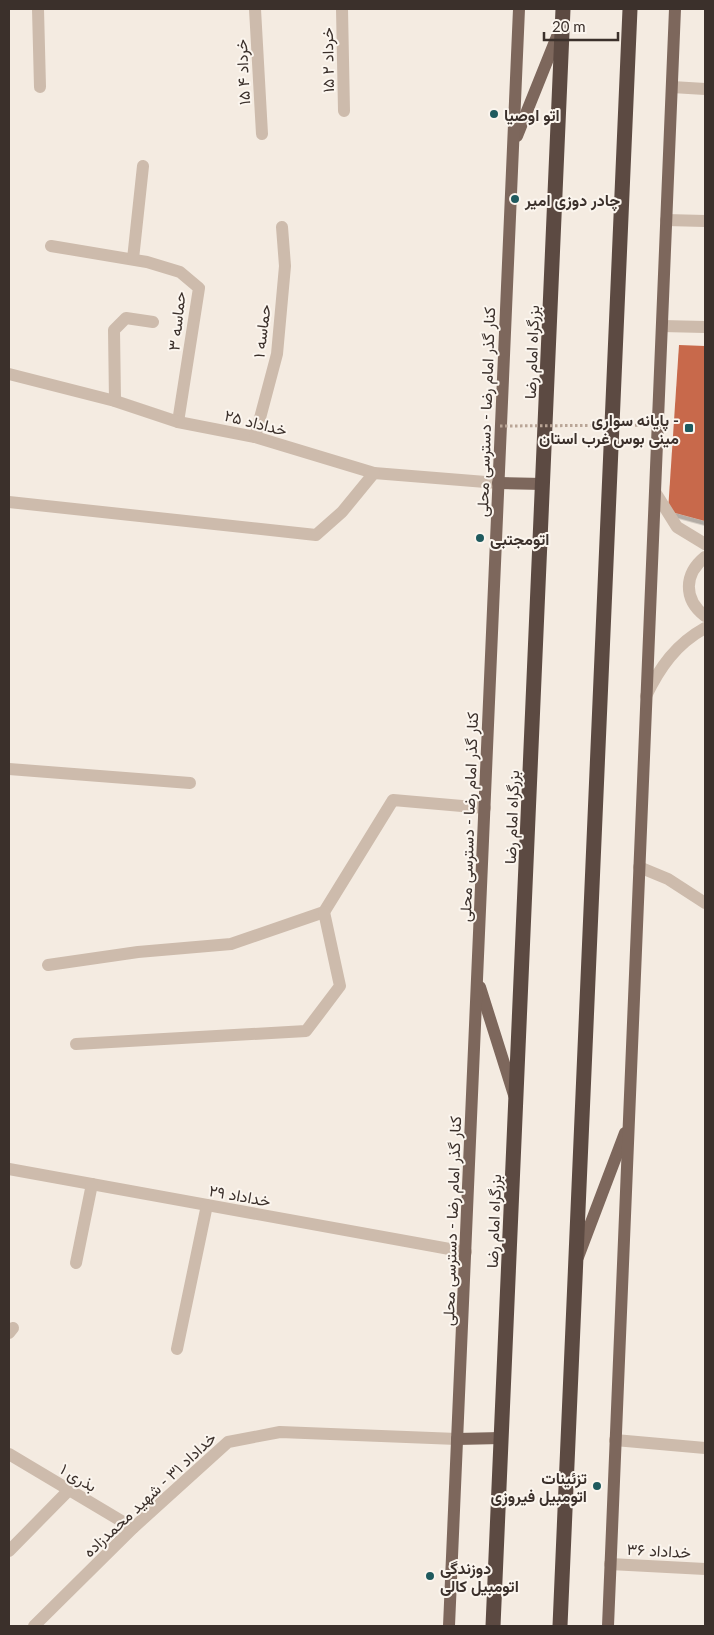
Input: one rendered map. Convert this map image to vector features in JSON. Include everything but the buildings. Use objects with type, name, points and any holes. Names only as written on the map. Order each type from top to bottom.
[{"type":"highway","points":[[560,1626],[630,9]]},
{"type":"highway","name":"بزرگراه امام رضا","points":[[493,1626],[563,16]]},
{"type":"main road","name":"کنار گذر امام رضا - دسترسی محلی","points":[[449,1626],[519,9]]},
{"type":"main road","points":[[608,1626],[675,9]]},
{"type":"main road","points":[[513,144],[563,16]]},
{"type":"main road","points":[[498,483],[542,484]]},
{"type":"main road","points":[[477,978],[516,1100]]},
{"type":"main road","points":[[576,1264],[629,1122]]},
{"type":"main road","points":[[457,1439],[501,1438]]},
{"type":"street","points":[[38,9],[40,87]]},
{"type":"street","name":"۱۵ خرداد ۴","points":[[255,9],[262,134]]},
{"type":"street","name":"۱۵ خرداد ۲","points":[[342,9],[344,111]]},
{"type":"street","points":[[672,87],[705,89]]},
{"type":"street","points":[[133,259],[143,166]]},
{"type":"street","points":[[666,220],[705,221]]},
{"type":"street","name":"حماسه ۱","points":[[255,437],[277,354],[285,266],[282,227]]},
{"type":"street","name":"حماسه ۳","points":[[52,246],[147,262],[180,272],[199,288],[178,422]]},
{"type":"street","points":[[115,402],[114,330],[126,318],[153,322]]},
{"type":"street","points":[[662,326],[705,327]]},
{"type":"street","name":"خداداد ۲۵","points":[[9,374],[115,402],[178,422],[255,437],[374,473],[498,483]]},
{"type":"street","points":[[9,502],[316,535],[342,512],[374,473]]},
{"type":"street","points":[[655,492],[677,527],[705,544]]},
{"type":"street","points":[[705,557],[698,562],[692,571],[689,581],[691,600],[696,609],[705,616]]},
{"type":"street","points":[[646,696],[657,673],[665,662],[684,643],[705,628]]},
{"type":"street","points":[[9,769],[190,783]]},
{"type":"street","points":[[48,965],[138,952],[231,944],[324,912],[393,800],[485,808]]},
{"type":"street","points":[[639,867],[668,879],[705,903]]},
{"type":"street","points":[[76,1044],[306,1031],[340,986],[324,912]]},
{"type":"street","name":"خداداد ۲۹","points":[[9,1170],[466,1252]]},
{"type":"street","points":[[76,1263],[92,1184]]},
{"type":"street","points":[[177,1349],[207,1205]]},
{"type":"street","name":"خداداد ۳۱ - شهید محمدزاده","points":[[34,1626],[133,1528],[228,1442],[280,1432],[457,1439]]},
{"type":"street","points":[[616,1440],[705,1448]]},
{"type":"street","name":"بذری ۱","points":[[9,1454],[133,1528]]},
{"type":"street","points":[[9,1551],[70,1490]]},
{"type":"street","name":"خداداد ۳۶","points":[[610,1564],[705,1569]]},
{"type":"path","points":[[500,426],[663,425]]},
{"type":"place","name":"اتو اوصیا","points":[[494,114]]},
{"type":"place","name":"چادر دوزی امیر","points":[[515,199]]},
{"type":"place","name":"پایانه سواری - مینی بوس غرب استان","points":[[689,428]]},
{"type":"place","name":"اتومجتبی","points":[[480,538]]},
{"type":"place","name":"تزئینات اتومبیل فیروزی","points":[[597,1486]]},
{"type":"place","name":"دوزندگی اتومبیل کالی","points":[[430,1576]]}]
